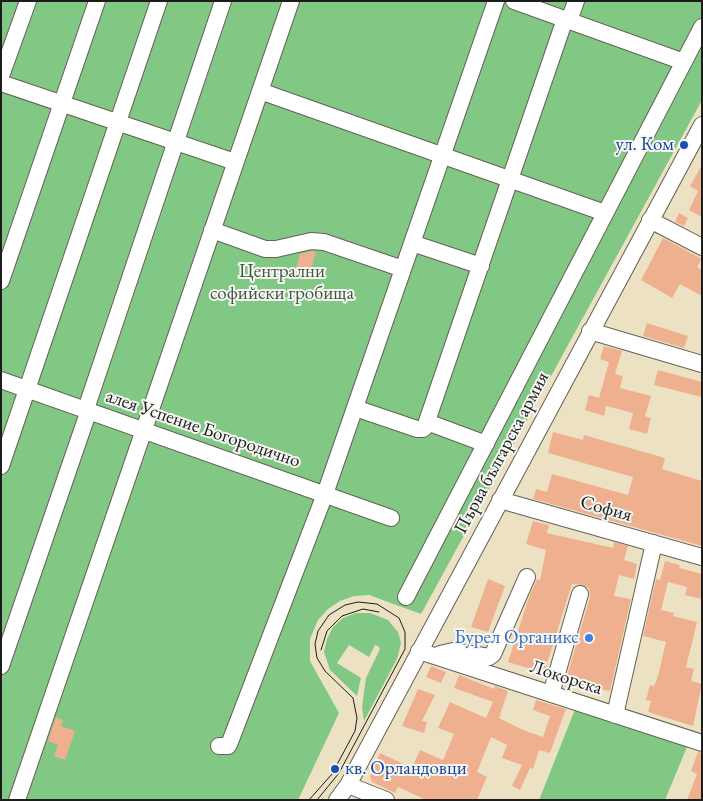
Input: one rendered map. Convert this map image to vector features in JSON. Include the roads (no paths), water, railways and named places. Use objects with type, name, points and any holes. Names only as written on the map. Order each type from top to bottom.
[{"type":"street","points":[[1,76],[28,1]]},
{"type":"street","points":[[1,281],[97,1]]},
{"type":"street","points":[[1,466],[159,1]]},
{"type":"street","points":[[1,666],[224,1]]},
{"type":"street","points":[[16,800],[291,1]]},
{"type":"street","points":[[219,746],[228,746],[230,742],[325,494],[496,1]]},
{"type":"street","points":[[514,1],[684,62]]},
{"type":"street","points":[[355,408],[417,429],[422,429],[427,422],[510,180],[567,20],[576,1]]},
{"type":"street","points":[[406,598],[702,27]]},
{"type":"street","points":[[1,83],[235,162]]},
{"type":"street","points":[[260,91],[605,214]]},
{"type":"street","name":"Първа българска армия","points":[[337,800],[348,785],[702,125]]},
{"type":"street","points":[[650,220],[702,247]]},
{"type":"street","points":[[212,230],[265,249],[276,249],[312,241],[324,242],[403,269]]},
{"type":"street","points":[[412,243],[480,266]]},
{"type":"street","points":[[590,331],[702,364]]},
{"type":"street","name":"алея Успение Богородично","points":[[1,380],[391,518]]},
{"type":"street","points":[[427,422],[486,444]]},
{"type":"street","name":"София","points":[[500,500],[702,557]]},
{"type":"street","points":[[615,715],[654,543]]},
{"type":"street","points":[[436,656],[454,651],[488,656],[493,654],[527,577]]},
{"type":"street","points":[[551,694],[580,594]]},
{"type":"street","name":"Локорска","points":[[419,651],[702,743]]},
{"type":"street","points":[[348,785],[386,800]]},
{"type":"tram line","points":[[309,800],[332,774],[355,731],[357,718],[353,698],[325,671],[317,658],[315,644],[318,631],[329,615],[345,605],[358,602],[377,604],[399,618],[405,632],[405,649],[339,773],[317,800]]},
{"type":"tram line","points":[[321,650],[327,631],[342,616],[363,609],[379,612]]},
{"type":"place","name":"ул. Ком","points":[[684,145]]},
{"type":"place","name":"Бурел Органикс","points":[[589,638]]},
{"type":"place","name":"кв. Орландовци","points":[[335,769]]},
{"type":"park label","name":"Централни софийски гробища","points":[[282,283]]}]
